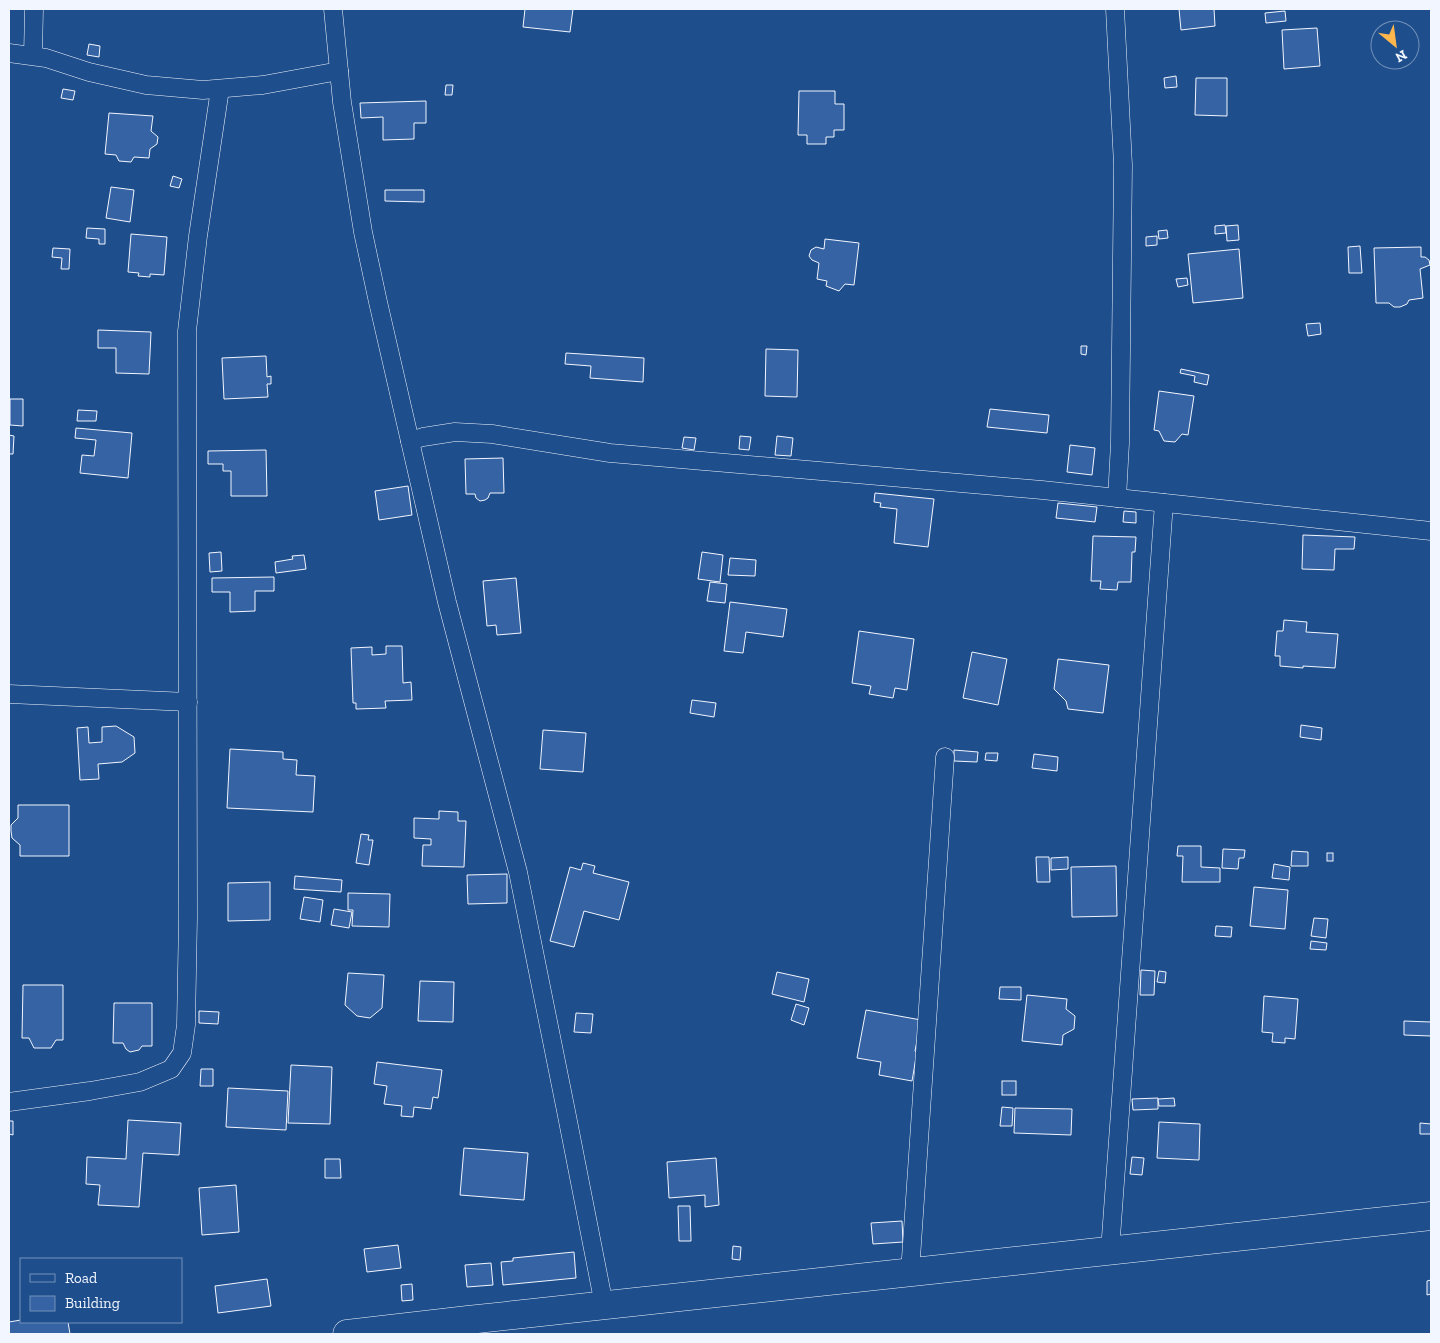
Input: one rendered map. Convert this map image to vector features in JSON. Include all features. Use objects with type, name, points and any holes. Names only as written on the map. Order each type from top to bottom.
[{"type":"highway","points":[[347,1334],[468,1327],[604,1305],[1431,1216]]},
{"type":"street","points":[[33,55],[34,9]]},
{"type":"street","points":[[333,9],[342,102],[378,302],[447,602],[518,872],[604,1305]]},
{"type":"street","points":[[1115,9],[1123,165],[1120,443],[1117,498]]},
{"type":"street","points":[[9,53],[46,58],[89,72],[146,85],[203,90],[263,85],[339,72]]},
{"type":"street","points":[[9,1102],[140,1082],[171,1069],[182,1053],[187,1015],[188,918],[188,331],[198,236],[220,89]]},
{"type":"street","points":[[410,441],[455,432],[492,434],[610,453],[1032,489],[1431,531]]},
{"type":"street","points":[[1110,1251],[1164,503]]},
{"type":"street","points":[[9,694],[188,702]]},
{"type":"street","points":[[910,1273],[945,757]]},
{"type":"building","points":[[525,9],[573,9],[570,32],[523,27]]},
{"type":"building","points":[[1179,9],[1214,9],[1215,26],[1181,30]]},
{"type":"building","points":[[1285,11],[1286,21],[1266,23],[1265,13]]},
{"type":"building","points":[[1317,28],[1320,66],[1284,69],[1282,30]]},
{"type":"building","points":[[89,44],[100,46],[99,57],[87,55]]},
{"type":"building","points":[[1176,76],[1177,87],[1165,88],[1164,78]]},
{"type":"building","points":[[1196,78],[1227,78],[1227,116],[1195,115]]},
{"type":"building","points":[[446,85],[453,85],[452,95],[445,95]]},
{"type":"building","points":[[63,89],[75,91],[73,100],[61,98]]},
{"type":"building","points":[[799,91],[835,91],[835,104],[844,104],[844,130],[834,130],[834,137],[826,137],[826,144],[807,144],[807,135],[798,135]]},
{"type":"building","points":[[426,101],[426,123],[414,123],[414,139],[383,140],[383,117],[361,118],[360,103]]},
{"type":"building","points":[[109,113],[153,116],[151,131],[158,137],[157,144],[150,149],[149,158],[134,157],[131,162],[119,161],[116,155],[105,154]]},
{"type":"building","points":[[173,176],[182,179],[179,188],[170,186]]},
{"type":"building","points":[[111,187],[134,190],[130,222],[106,218]]},
{"type":"building","points":[[385,190],[424,190],[424,202],[385,201]]},
{"type":"building","points":[[1225,225],[1226,233],[1215,234],[1215,226]]},
{"type":"building","points":[[1238,225],[1239,240],[1227,241],[1226,226]]},
{"type":"building","points":[[87,228],[105,229],[105,244],[99,244],[99,239],[86,238]]},
{"type":"building","points":[[1167,230],[1168,238],[1159,239],[1158,231]]},
{"type":"building","points":[[131,234],[167,237],[164,275],[150,274],[150,277],[138,276],[139,273],[128,272]]},
{"type":"building","points":[[1157,236],[1157,245],[1146,246],[1146,237]]},
{"type":"building","points":[[825,239],[859,243],[854,285],[845,284],[839,291],[826,286],[827,281],[817,279],[819,263],[812,260],[809,256],[811,250],[816,247],[824,249]]},
{"type":"building","points":[[1360,246],[1362,273],[1349,273],[1348,247]]},
{"type":"building","points":[[1421,247],[1421,257],[1429,260],[1430,265],[1420,269],[1423,298],[1409,300],[1407,304],[1400,307],[1394,307],[1389,303],[1376,303],[1374,248]]},
{"type":"building","points":[[53,248],[70,249],[69,269],[61,269],[62,258],[52,257]]},
{"type":"building","points":[[1239,249],[1243,298],[1193,303],[1188,254]]},
{"type":"building","points":[[1187,278],[1188,285],[1178,287],[1176,279]]},
{"type":"building","points":[[1320,323],[1321,334],[1308,336],[1306,324]]},
{"type":"building","points":[[98,330],[151,332],[149,374],[116,373],[116,348],[98,348]]},
{"type":"building","points":[[1081,346],[1087,346],[1086,355],[1081,354]]},
{"type":"building","points":[[766,349],[798,350],[797,397],[765,396]]},
{"type":"building","points":[[566,353],[644,358],[643,382],[590,378],[591,366],[565,364]]},
{"type":"building","points":[[266,356],[267,377],[271,376],[271,384],[267,384],[268,397],[224,399],[222,358]]},
{"type":"building","points":[[1181,369],[1209,375],[1207,385],[1194,382],[1195,376],[1180,373]]},
{"type":"building","points":[[1159,391],[1194,396],[1188,435],[1182,434],[1175,442],[1164,441],[1159,431],[1154,430]]},
{"type":"building","points":[[10,399],[23,399],[23,426],[10,425]]},
{"type":"building","points":[[990,409],[1049,415],[1047,433],[987,427]]},
{"type":"building","points":[[78,410],[97,411],[96,421],[77,421]]},
{"type":"building","points":[[76,428],[132,433],[128,478],[80,473],[82,455],[94,456],[96,440],[75,438]]},
{"type":"building","points":[[9,435],[14,436],[13,454],[9,454]]},
{"type":"building","points":[[740,436],[751,437],[749,450],[739,449]]},
{"type":"building","points":[[777,436],[793,438],[791,456],[775,455]]},
{"type":"building","points":[[684,437],[696,438],[694,450],[682,448]]},
{"type":"building","points":[[1070,445],[1095,448],[1092,475],[1067,472]]},
{"type":"building","points":[[266,450],[267,496],[231,496],[231,471],[223,471],[223,464],[208,464],[208,451]]},
{"type":"building","points":[[503,458],[504,493],[490,493],[488,498],[480,501],[476,498],[475,494],[466,494],[465,459]]},
{"type":"building","points":[[408,486],[412,515],[379,520],[375,491]]},
{"type":"building","points":[[875,493],[934,499],[928,547],[894,543],[897,509],[880,507],[881,503],[874,502]]},
{"type":"building","points":[[1058,503],[1097,507],[1095,522],[1056,518]]},
{"type":"building","points":[[1124,511],[1136,512],[1136,523],[1123,522]]},
{"type":"building","points":[[1303,535],[1355,537],[1354,549],[1335,549],[1334,570],[1302,569]]},
{"type":"building","points":[[1093,536],[1136,537],[1135,552],[1132,552],[1131,582],[1118,582],[1117,590],[1100,589],[1101,581],[1091,581]]},
{"type":"building","points":[[221,552],[222,571],[210,572],[209,553]]},
{"type":"building","points":[[702,552],[723,555],[720,582],[698,579]]},
{"type":"building","points":[[304,555],[306,569],[276,573],[275,562],[293,559],[292,556]]},
{"type":"building","points":[[730,558],[756,560],[755,576],[728,575]]},
{"type":"building","points":[[274,577],[274,591],[255,591],[255,611],[230,612],[230,592],[212,592],[212,578]]},
{"type":"building","points":[[516,578],[521,633],[497,635],[496,625],[487,626],[483,581]]},
{"type":"building","points":[[710,582],[727,584],[725,603],[707,601]]},
{"type":"building","points":[[730,602],[787,609],[783,637],[746,632],[743,653],[724,651]]},
{"type":"building","points":[[1284,620],[1307,622],[1306,632],[1338,634],[1335,668],[1280,666],[1280,656],[1275,656],[1277,631],[1283,631]]},
{"type":"building","points":[[859,631],[914,639],[907,690],[895,688],[893,698],[869,694],[871,686],[852,683]]},
{"type":"building","points":[[386,646],[402,646],[403,683],[411,682],[412,700],[385,701],[386,708],[356,709],[356,703],[353,703],[351,648],[372,647],[372,655],[386,654]]},
{"type":"building","points":[[972,652],[1007,659],[998,705],[963,698]]},
{"type":"building","points":[[1058,659],[1109,665],[1103,713],[1068,709],[1066,701],[1054,689]]},
{"type":"building","points":[[692,700],[716,703],[714,717],[690,713]]},
{"type":"building","points":[[1301,725],[1322,728],[1321,740],[1300,737]]},
{"type":"building","points":[[116,726],[134,737],[135,753],[122,762],[98,764],[99,779],[80,780],[77,728],[88,727],[89,743],[102,742],[102,727]]},
{"type":"building","points":[[543,730],[586,733],[583,772],[540,769]]},
{"type":"building","points":[[230,749],[283,752],[283,759],[297,760],[296,775],[315,776],[313,812],[227,808]]},
{"type":"building","points":[[954,750],[978,752],[977,762],[954,761]]},
{"type":"building","points":[[986,753],[998,753],[997,761],[985,760]]},
{"type":"building","points":[[1034,754],[1058,757],[1057,771],[1032,768]]},
{"type":"building","points":[[18,805],[69,805],[69,856],[20,856],[20,845],[12,838],[11,831],[11,825],[18,818]]},
{"type":"building","points":[[439,811],[458,812],[458,821],[466,821],[464,867],[422,866],[423,845],[431,845],[431,839],[414,838],[414,818],[439,819]]},
{"type":"building","points":[[361,834],[369,835],[368,840],[373,840],[369,865],[356,863]]},
{"type":"building","points":[[1178,846],[1201,846],[1201,867],[1220,868],[1220,882],[1182,882],[1183,856],[1177,856]]},
{"type":"building","points":[[1223,849],[1245,850],[1244,858],[1239,858],[1238,869],[1222,868]]},
{"type":"building","points":[[1292,851],[1308,852],[1308,866],[1291,866]]},
{"type":"building","points":[[1327,853],[1333,853],[1333,861],[1327,861]]},
{"type":"building","points":[[1036,857],[1049,857],[1050,882],[1037,882]]},
{"type":"building","points":[[1068,857],[1068,869],[1051,870],[1051,858]]},
{"type":"building","points":[[583,863],[595,866],[593,873],[629,882],[619,920],[584,911],[574,947],[550,941],[570,867],[581,870]]},
{"type":"building","points":[[1274,864],[1290,867],[1289,880],[1272,878]]},
{"type":"building","points":[[1116,866],[1117,916],[1072,917],[1071,867]]},
{"type":"building","points":[[507,874],[507,903],[468,904],[467,875]]},
{"type":"building","points":[[295,876],[342,880],[341,892],[294,889]]},
{"type":"building","points":[[270,882],[270,920],[228,921],[228,883]]},
{"type":"building","points":[[1254,887],[1288,890],[1285,929],[1250,926]]},
{"type":"building","points":[[348,893],[390,894],[389,927],[352,926],[353,910],[348,910]]},
{"type":"building","points":[[304,897],[323,900],[320,922],[300,919]]},
{"type":"building","points":[[334,909],[352,912],[349,928],[331,925]]},
{"type":"building","points":[[1314,918],[1328,919],[1326,938],[1311,936]]},
{"type":"building","points":[[1216,926],[1232,927],[1231,937],[1215,936]]},
{"type":"building","points":[[1311,941],[1327,943],[1326,950],[1310,949]]},
{"type":"building","points":[[1141,970],[1155,971],[1154,995],[1140,995]]},
{"type":"building","points":[[1159,971],[1166,972],[1165,983],[1157,982]]},
{"type":"building","points":[[777,972],[809,979],[804,1002],[772,994]]},
{"type":"building","points":[[348,973],[384,975],[382,1008],[370,1018],[357,1016],[345,1005]]},
{"type":"building","points":[[420,981],[454,982],[453,1022],[418,1021]]},
{"type":"building","points":[[23,985],[63,985],[63,1040],[56,1040],[51,1048],[34,1048],[29,1038],[22,1038]]},
{"type":"building","points":[[1000,987],[1021,987],[1021,1000],[999,999]]},
{"type":"building","points":[[1027,995],[1067,999],[1066,1009],[1075,1016],[1074,1029],[1063,1035],[1062,1045],[1022,1041]]},
{"type":"building","points":[[1264,996],[1298,999],[1295,1039],[1285,1038],[1285,1043],[1272,1042],[1273,1033],[1262,1032]]},
{"type":"building","points":[[114,1003],[152,1003],[152,1046],[142,1046],[139,1050],[130,1052],[123,1043],[113,1043]]},
{"type":"building","points":[[796,1004],[809,1008],[804,1025],[791,1020]]},
{"type":"building","points":[[866,1010],[921,1020],[912,1081],[879,1075],[881,1062],[857,1058]]},
{"type":"building","points":[[199,1011],[219,1012],[218,1024],[199,1023]]},
{"type":"building","points":[[576,1013],[593,1014],[591,1033],[574,1032]]},
{"type":"building","points":[[1404,1021],[1431,1022],[1431,1036],[1404,1035]]},
{"type":"building","points":[[377,1062],[442,1070],[438,1098],[433,1097],[431,1109],[414,1107],[413,1117],[401,1116],[402,1106],[384,1104],[387,1086],[374,1084]]},
{"type":"building","points":[[291,1065],[332,1067],[330,1124],[288,1123]]},
{"type":"building","points":[[201,1069],[213,1069],[213,1086],[200,1086]]},
{"type":"building","points":[[1002,1081],[1016,1081],[1016,1095],[1002,1095]]},
{"type":"building","points":[[228,1088],[288,1091],[286,1130],[226,1127]]},
{"type":"building","points":[[1158,1098],[1158,1109],[1133,1110],[1132,1099]]},
{"type":"building","points":[[1174,1098],[1175,1106],[1159,1106],[1158,1099]]},
{"type":"building","points":[[1002,1107],[1013,1108],[1012,1126],[1000,1126]]},
{"type":"building","points":[[1015,1108],[1072,1109],[1071,1135],[1014,1133]]},
{"type":"building","points":[[128,1120],[181,1123],[179,1155],[143,1153],[139,1207],[98,1205],[100,1185],[86,1184],[87,1157],[126,1159]]},
{"type":"building","points":[[9,1121],[13,1121],[13,1135],[9,1134]]},
{"type":"building","points":[[1159,1122],[1200,1124],[1199,1160],[1157,1158]]},
{"type":"building","points":[[1420,1123],[1431,1124],[1431,1134],[1420,1134]]},
{"type":"building","points":[[464,1148],[528,1153],[524,1200],[460,1195]]},
{"type":"building","points":[[1132,1157],[1144,1158],[1142,1175],[1130,1174]]},
{"type":"building","points":[[716,1158],[719,1205],[705,1207],[705,1195],[669,1198],[667,1162]]},
{"type":"building","points":[[325,1159],[340,1159],[341,1178],[325,1178]]},
{"type":"building","points":[[236,1185],[239,1232],[202,1235],[199,1188]]},
{"type":"building","points":[[678,1206],[690,1206],[691,1241],[679,1241]]},
{"type":"building","points":[[902,1221],[903,1242],[873,1244],[871,1223]]},
{"type":"building","points":[[398,1245],[401,1268],[367,1272],[364,1249]]},
{"type":"building","points":[[733,1246],[741,1247],[740,1260],[732,1259]]},
{"type":"building","points":[[574,1252],[576,1278],[503,1285],[501,1262],[513,1261],[513,1258]]},
{"type":"building","points":[[491,1263],[493,1285],[467,1287],[465,1265]]},
{"type":"building","points":[[267,1279],[271,1306],[218,1313],[215,1286]]},
{"type":"building","points":[[1431,1280],[1431,1294],[1427,1295],[1427,1281]]},
{"type":"building","points":[[412,1284],[413,1300],[402,1301],[401,1285]]},
{"type":"building","points":[[20,1320],[20,1323],[68,1323],[70,1334],[9,1334],[9,1322]]}]
